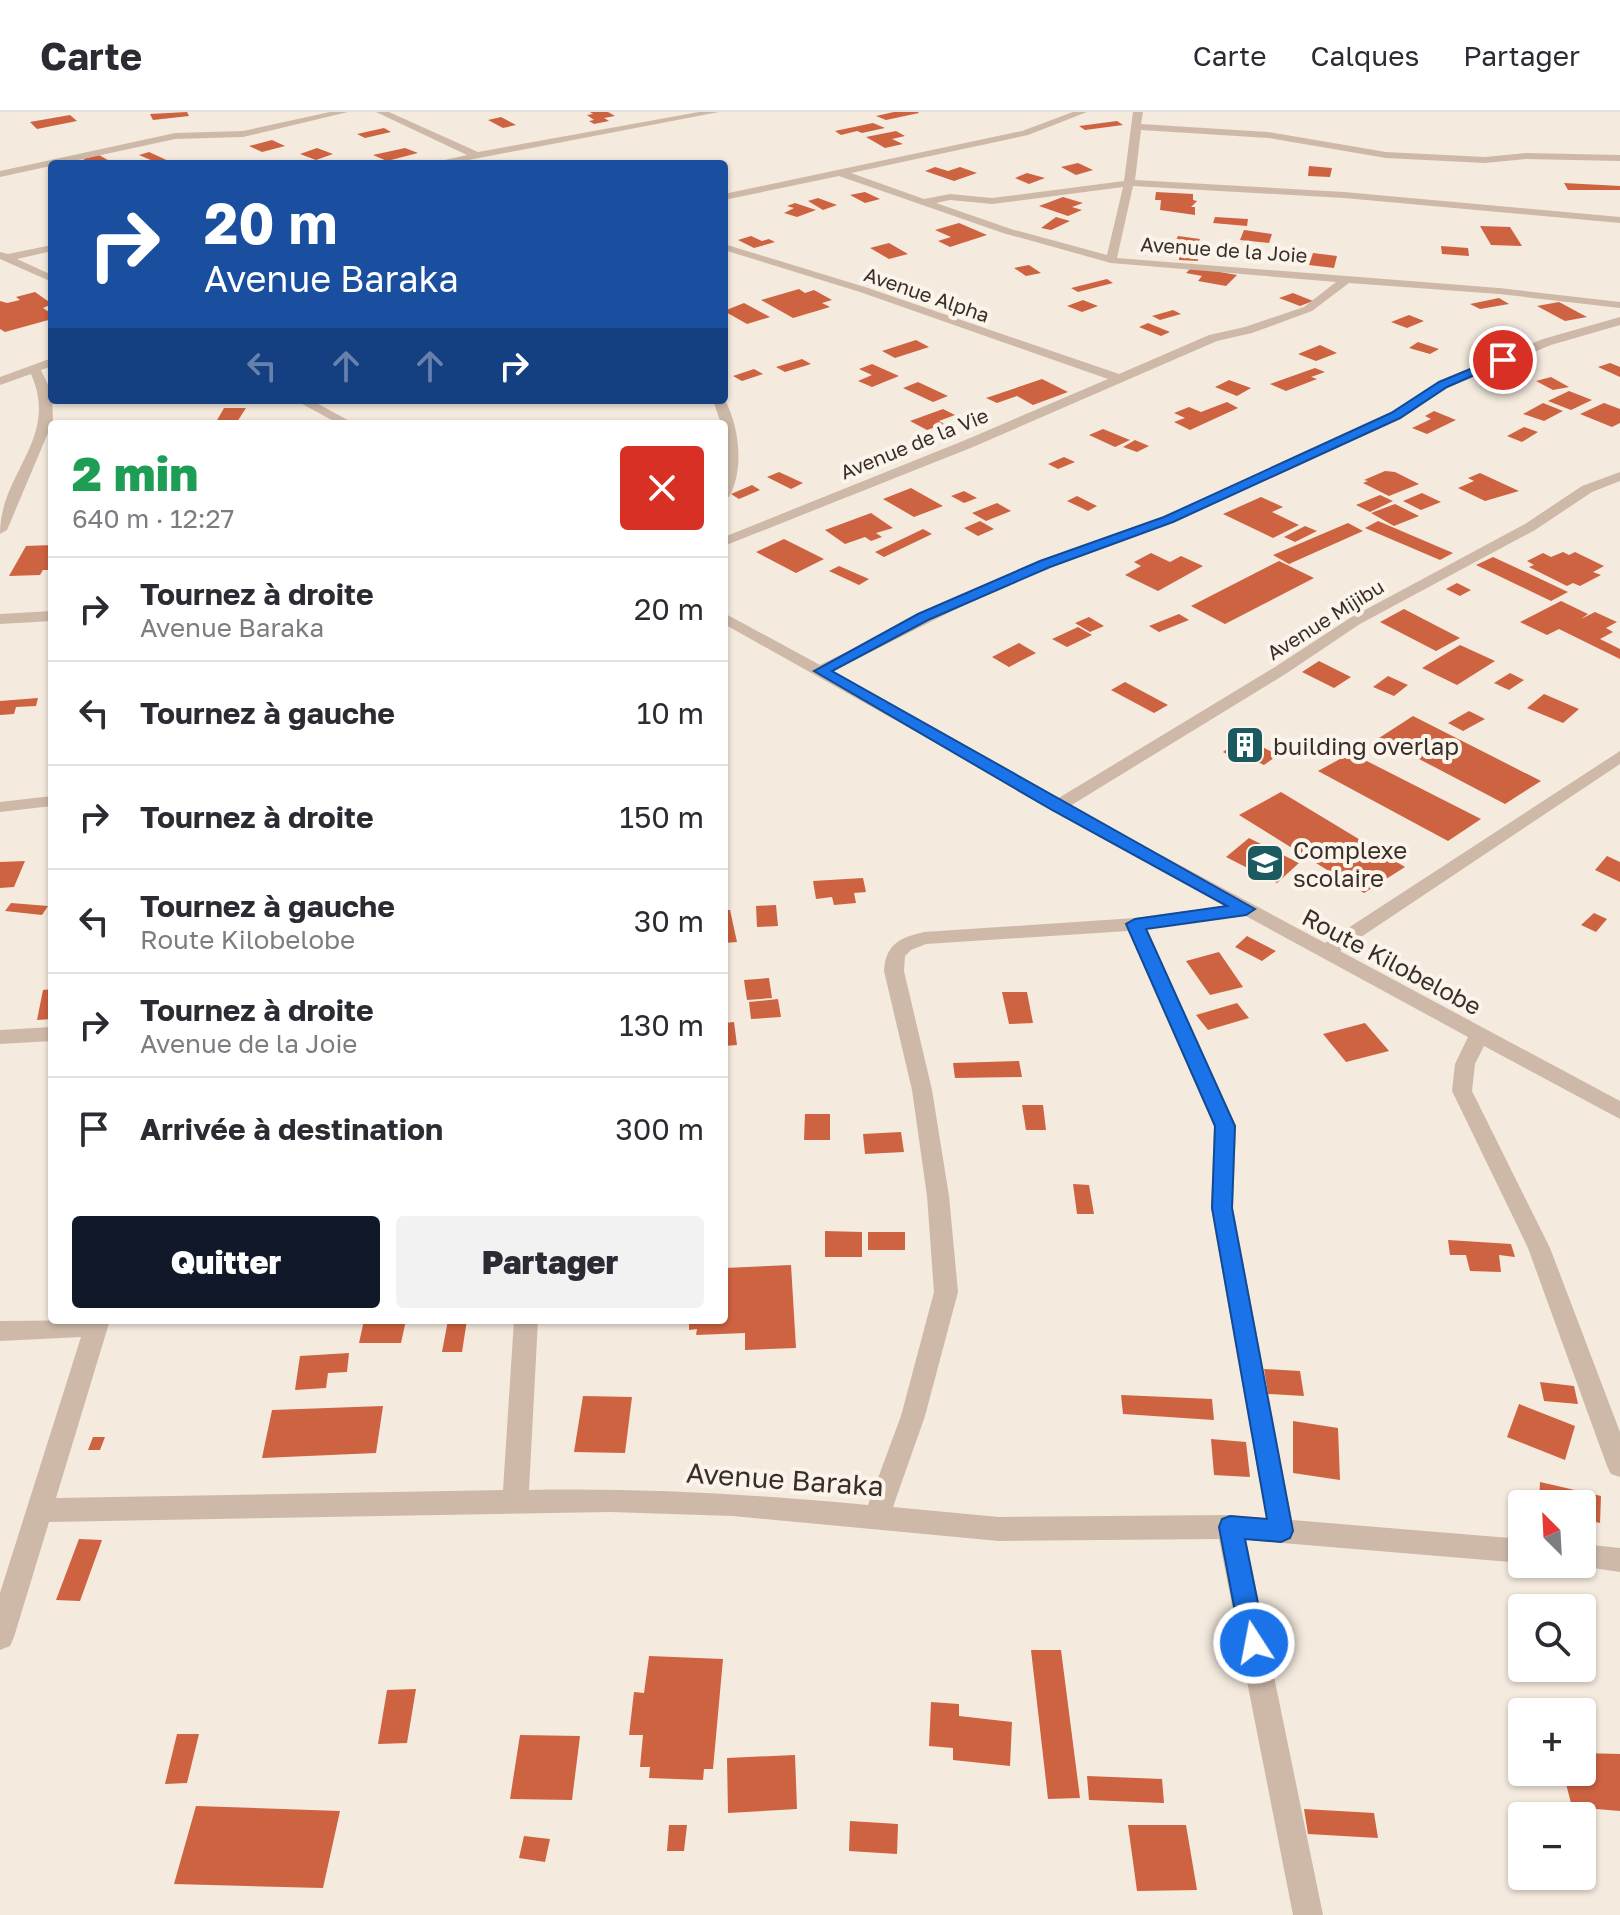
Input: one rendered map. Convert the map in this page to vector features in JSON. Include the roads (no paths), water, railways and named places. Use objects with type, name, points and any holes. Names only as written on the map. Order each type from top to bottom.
[{"type":"street","points":[[65,160],[186,134],[243,134],[343,112]]},
{"type":"street","points":[[381,112],[488,160]]},
{"type":"street","points":[[448,160],[714,112]]},
{"type":"street","points":[[728,196],[1025,133],[1082,112]]},
{"type":"street","points":[[1111,260],[1130,183],[1138,112]]},
{"type":"street","points":[[1137,127],[1260,134],[1386,155],[1485,160],[1526,156],[1620,158]]},
{"type":"street","points":[[0,174],[48,164]]},
{"type":"street","name":"Avenue de la Joie","points":[[838,172],[1007,231],[1111,260],[1620,305]]},
{"type":"street","points":[[924,202],[950,197],[992,201],[1130,183],[1344,195],[1620,220]]},
{"type":"street","name":"Avenue Alpha","points":[[728,248],[864,290],[1118,378]]},
{"type":"street","points":[[3,256],[48,249]]},
{"type":"street","points":[[3,256],[48,277]]},
{"type":"street","name":"Avenue de la Vie","points":[[728,540],[968,444],[1213,338],[1248,330],[1308,309],[1347,279]]},
{"type":"street","points":[[821,671],[971,596],[1045,564],[1169,519],[1396,416],[1443,385],[1547,342],[1620,321]]},
{"type":"street","points":[[0,381],[48,364]]},
{"type":"street","points":[[0,530],[47,421],[46,394],[35,370]]},
{"type":"street","points":[[309,404],[341,420]]},
{"type":"street","points":[[728,427],[731,479],[728,485]]},
{"type":"street","name":"Avenue Mijibu","points":[[1057,806],[1281,670],[1355,621],[1530,527],[1587,489],[1620,476]]},
{"type":"street","points":[[0,619],[48,616]]},
{"type":"street","name":"Route Kilobelobe","points":[[728,620],[1057,806],[1620,1111]]},
{"type":"street","points":[[1325,952],[1620,756]]},
{"type":"street","points":[[0,807],[48,801]]},
{"type":"street","points":[[876,1517],[913,1416],[946,1292],[938,1196],[922,1090],[894,971],[895,954],[904,945],[924,938],[1135,924],[1246,909]]},
{"type":"street","points":[[1135,924],[1225,1126],[1222,1208],[1281,1531]]},
{"type":"street","points":[[0,1037],[48,1034]]},
{"type":"street","points":[[1479,1035],[1465,1064],[1462,1091],[1539,1248],[1620,1466]]},
{"type":"street","points":[[0,1331],[86,1324]]},
{"type":"street","points":[[0,1637],[98,1324]]},
{"type":"street","points":[[515,1503],[526,1324]]},
{"type":"street","name":"Avenue Baraka","points":[[42,1510],[610,1500],[733,1504],[999,1529],[1230,1527],[1508,1550]]},
{"type":"street","points":[[1230,1527],[1308,1915]]},
{"type":"street","points":[[1596,1557],[1620,1560]]},
{"type":"place","name":"building overlap","points":[[1245,745]]},
{"type":"place","name":"Complexe scolaire","points":[[1265,863]]}]
